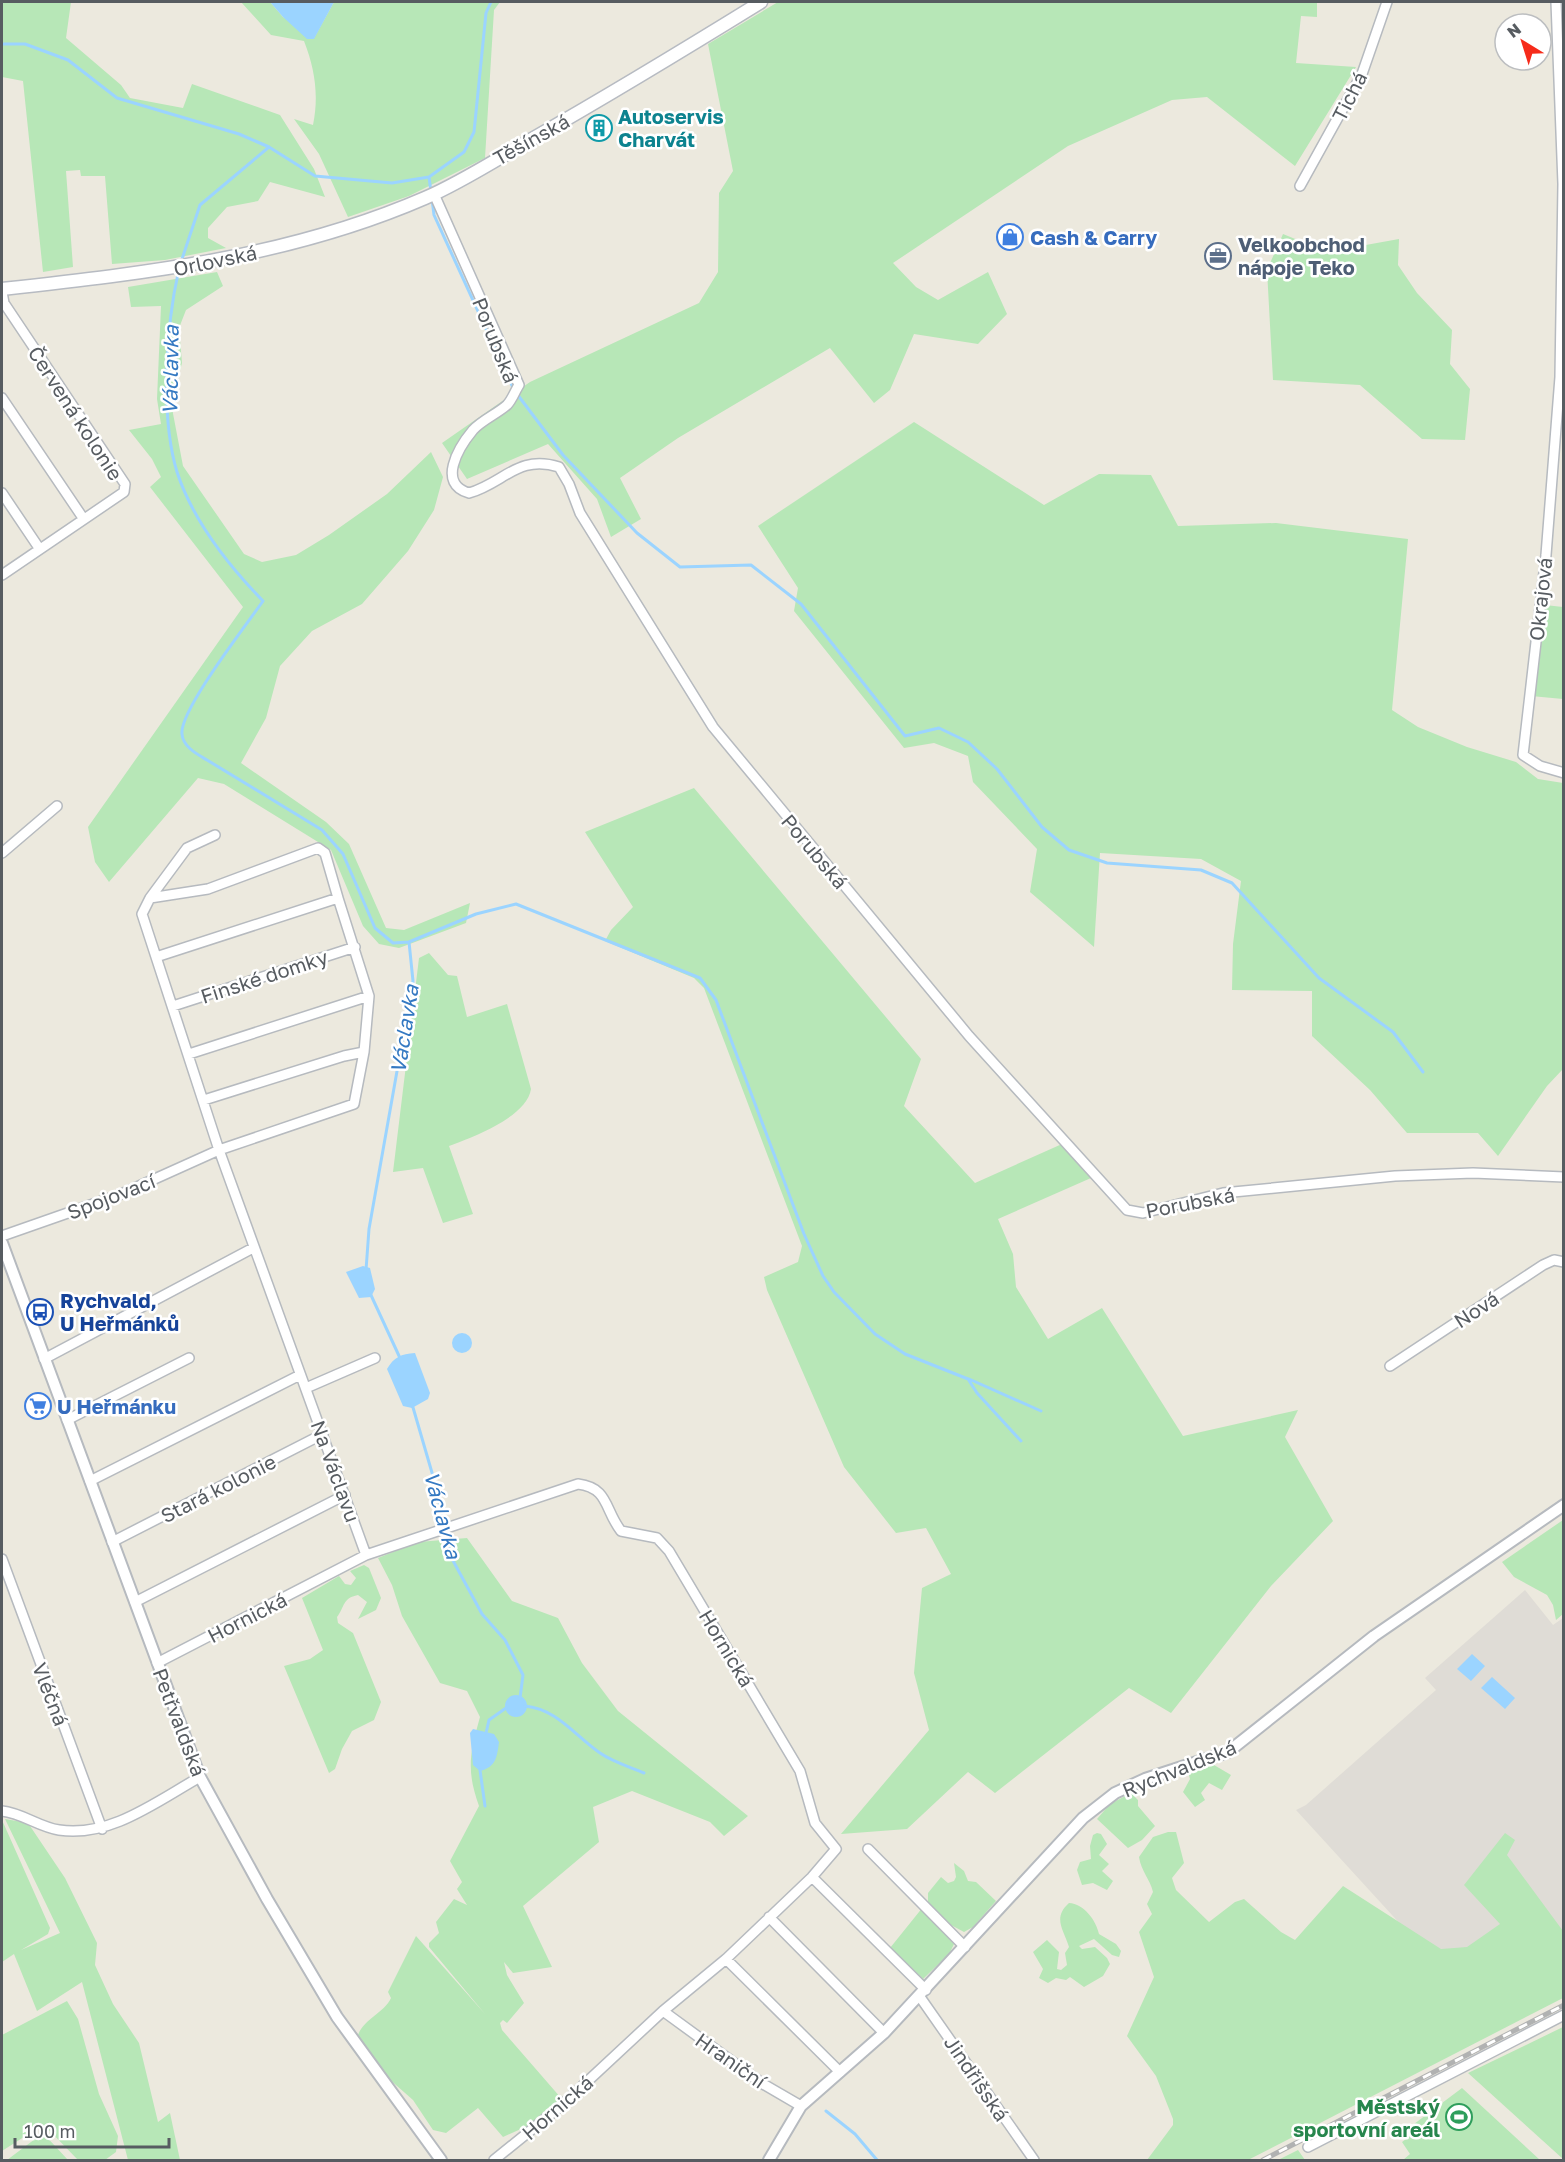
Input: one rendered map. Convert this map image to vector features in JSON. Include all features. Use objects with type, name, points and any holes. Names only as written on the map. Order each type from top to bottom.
[{"type":"main road","name":"Těšínská","points":[[422,199],[603,99],[761,2]]},
{"type":"main road","name":"Orlovská","points":[[2,291],[156,272],[244,256],[343,227],[422,199]]},
{"type":"street","name":"Tichá","points":[[1300,186],[1362,74],[1387,2]]},
{"type":"street","name":"Okrajová","points":[[1556,2],[1563,184],[1560,377],[1545,555],[1523,755],[1540,766],[1563,773]]},
{"type":"street","name":"Porubská","points":[[434,194],[519,385],[508,404],[473,430],[452,465],[452,481],[458,490],[469,493],[481,490],[510,472],[530,464],[542,462],[559,467],[569,484],[580,513],[713,727],[969,1036],[1127,1210],[1143,1213],[1223,1193],[1395,1176],[1473,1173],[1563,1177]]},
{"type":"street","name":"Červená kolonie","points":[[2,291],[4,303],[124,484],[124,492],[2,575]]},
{"type":"street","points":[[2,398],[83,519]]},
{"type":"street","points":[[2,493],[39,548]]},
{"type":"street","points":[[2,853],[57,806]]},
{"type":"street","points":[[44,1359],[253,1248],[142,914],[150,898],[187,848],[215,835]]},
{"type":"street","name":"Finské domky","points":[[150,898],[208,889],[318,848],[325,853],[369,996],[364,1052],[354,1104],[219,1150]]},
{"type":"street","points":[[156,957],[338,898]]},
{"type":"street","name":"Finské domky","points":[[173,1006],[355,947]]},
{"type":"street","points":[[189,1054],[369,996]]},
{"type":"street","points":[[204,1100],[344,1056],[364,1052]]},
{"type":"street","name":"Spojovací","points":[[2,1236],[119,1196],[219,1150]]},
{"type":"street","name":"Petřvaldská","points":[[2,1243],[200,1777],[267,1899],[337,2017],[441,2160]]},
{"type":"street","name":"Na Václavu","points":[[253,1248],[366,1555]]},
{"type":"street","name":"Nová","points":[[1390,1366],[1543,1265],[1554,1260],[1563,1263]]},
{"type":"street","points":[[67,1420],[189,1358]]},
{"type":"street","points":[[306,1388],[375,1358]]},
{"type":"street","points":[[90,1481],[300,1375]]},
{"type":"street","name":"Stará kolonie","points":[[112,1542],[323,1434]]},
{"type":"street","name":"Hornická","points":[[158,1663],[366,1555],[578,1484],[593,1486],[601,1494],[621,1532],[657,1538],[669,1551],[800,1771],[815,1823],[836,1849],[812,1877],[726,1959],[663,2011],[562,2105],[494,2160]]},
{"type":"street","points":[[135,1602],[345,1495]]},
{"type":"street","name":"Rychvaldská","points":[[769,2160],[801,2106],[884,2033],[1083,1818],[1115,1793],[1145,1779],[1228,1752],[1297,1700],[1374,1636],[1563,1505]]},
{"type":"street","name":"Vléčná","points":[[2,1559],[102,1829]]},
{"type":"street","points":[[2,1811],[55,1830],[77,1833],[102,1829],[200,1777]]},
{"type":"street","points":[[868,1849],[966,1947]]},
{"type":"street","name":"Jindřišská","points":[[812,1877],[923,1993],[1034,2160]]},
{"type":"street","points":[[769,1917],[884,2033]]},
{"type":"street","points":[[726,1959],[840,2072]]},
{"type":"street","name":"Hraniční","points":[[663,2011],[763,2084],[801,2106]]},
{"type":"street","points":[[1308,2147],[1563,2015]]},
{"type":"shaded area","points":[[1525,1590],[1553,1625],[1563,1618],[1563,1941],[1477,2008],[1296,1810],[1306,1805],[1436,1690],[1425,1678]]},
{"type":"green space","points":[[2,2],[71,2],[66,38],[121,85],[130,98],[183,108],[192,84],[280,115],[314,169],[325,197],[270,182],[258,201],[227,207],[208,228],[208,238],[226,248],[165,260],[112,264],[105,176],[81,176],[80,170],[66,171],[73,267],[43,272],[23,81],[2,77]]},
{"type":"green space","points":[[241,2],[270,2],[283,17],[314,38],[334,2],[500,2],[494,10],[485,158],[409,196],[348,217],[319,154],[294,119],[313,125],[315,114],[315,83],[304,41],[271,35]]},
{"type":"green space","points":[[778,2],[1317,2],[1317,17],[1301,16],[1296,63],[1356,67],[1295,166],[1207,97],[1172,100],[1068,146],[893,263],[916,287],[938,300],[988,272],[1007,314],[978,344],[914,334],[890,390],[874,403],[830,348],[678,438],[620,478],[641,519],[611,537],[597,499],[548,444],[467,479],[442,443],[530,382],[699,303],[718,272],[719,193],[733,171],[708,44]]},
{"type":"green space","points":[[1283,234],[1327,252],[1399,239],[1398,265],[1417,293],[1452,330],[1450,364],[1470,389],[1465,440],[1422,439],[1360,385],[1273,380],[1267,270]]},
{"type":"green space","points":[[217,272],[223,286],[186,310],[179,328],[182,363],[171,403],[183,466],[244,554],[262,562],[296,555],[387,494],[431,452],[443,477],[434,510],[408,551],[362,604],[312,631],[280,666],[266,718],[241,763],[326,822],[349,844],[386,928],[404,930],[470,903],[466,923],[399,948],[379,944],[363,926],[331,850],[224,784],[198,778],[109,882],[95,862],[88,827],[243,607],[150,487],[161,477],[152,459],[129,430],[161,424],[157,399],[161,306],[131,307],[128,287]]},
{"type":"green space","points":[[914,422],[1044,505],[1099,474],[1151,475],[1178,526],[1276,523],[1408,539],[1392,710],[1418,727],[1467,747],[1516,762],[1538,779],[1563,783],[1563,1069],[1547,1086],[1498,1156],[1478,1133],[1407,1133],[1370,1090],[1312,1036],[1312,991],[1232,990],[1233,944],[1241,881],[1201,859],[1100,853],[1094,947],[1030,892],[1037,849],[973,782],[968,756],[934,743],[904,748],[794,611],[798,588],[758,526]]},
{"type":"green space","points":[[1545,605],[1563,607],[1563,699],[1531,696]]},
{"type":"green space","points":[[694,788],[921,1059],[904,1106],[975,1183],[1062,1144],[1091,1178],[998,1219],[1013,1254],[1016,1287],[1048,1339],[1102,1308],[1183,1436],[1298,1410],[1285,1437],[1333,1521],[1271,1586],[1171,1713],[1129,1688],[995,1793],[968,1772],[907,1829],[841,1834],[929,1730],[914,1673],[922,1588],[951,1574],[926,1528],[896,1533],[844,1467],[767,1290],[764,1277],[798,1262],[802,1246],[704,988],[694,978],[605,941],[611,930],[633,907],[585,832]]},
{"type":"green space","points":[[429,953],[448,975],[457,976],[467,1017],[507,1004],[531,1089],[527,1099],[510,1117],[498,1125],[449,1146],[473,1214],[443,1223],[423,1168],[393,1172],[419,958]]},
{"type":"green space","points":[[1563,1520],[1563,1614],[1556,1620],[1553,1605],[1547,1595],[1514,1577],[1502,1562]]},
{"type":"green space","points":[[467,1538],[512,1601],[558,1618],[582,1663],[618,1711],[748,1816],[724,1836],[710,1822],[632,1791],[593,1807],[599,1842],[523,1906],[552,1967],[513,1973],[504,1962],[507,1975],[524,2003],[507,2023],[503,2020],[500,2023],[502,2030],[561,2098],[532,2124],[503,2137],[478,2108],[446,2133],[433,2130],[413,2100],[388,2078],[358,2035],[391,1998],[388,1992],[416,1936],[485,2014],[429,1947],[429,1943],[439,1933],[436,1922],[454,1899],[467,1905],[457,1889],[462,1882],[450,1861],[479,1806],[472,1782],[471,1762],[480,1717],[467,1691],[440,1683],[402,1616],[392,1585],[378,1558],[418,1542]]},
{"type":"green space","points":[[364,1565],[369,1568],[381,1598],[376,1610],[358,1619],[367,1602],[358,1595],[346,1601],[337,1617],[338,1623],[353,1633],[381,1702],[374,1720],[352,1731],[335,1769],[329,1773],[284,1666],[310,1659],[323,1650],[302,1598],[339,1576],[345,1584],[351,1585],[356,1578],[350,1571]]},
{"type":"green space","points":[[1214,1765],[1231,1775],[1222,1790],[1209,1783],[1201,1793],[1205,1800],[1195,1807],[1183,1792],[1190,1779],[1188,1772]]},
{"type":"green space","points":[[1131,1793],[1138,1800],[1138,1806],[1155,1826],[1142,1840],[1128,1848],[1097,1819],[1110,1804]]},
{"type":"green space","points":[[5,1819],[28,1823],[65,1878],[97,1943],[95,1965],[113,2004],[139,2043],[158,2122],[170,2113],[180,2160],[128,2160],[82,1982],[37,2011],[14,1954],[2,1962],[2,1820],[50,1928],[48,1934],[21,1950],[60,1933]]},
{"type":"green space","points":[[1176,1832],[1184,1863],[1172,1878],[1176,1890],[1209,1922],[1235,1902],[1244,1899],[1281,1932],[1295,1940],[1343,1886],[1441,1949],[1467,1947],[1500,1924],[1464,1885],[1505,1833],[1515,1840],[1507,1855],[1563,1931],[1563,1998],[1248,2160],[1147,2160],[1173,2125],[1173,2119],[1156,2076],[1127,2036],[1154,1977],[1139,1932],[1152,1914],[1147,1904],[1153,1892],[1139,1857],[1153,1837]]},
{"type":"green space","points":[[1101,1834],[1107,1844],[1099,1855],[1109,1864],[1102,1871],[1113,1881],[1107,1890],[1093,1883],[1082,1885],[1077,1870],[1080,1862],[1091,1859],[1090,1846],[1093,1835]]},
{"type":"green space","points":[[954,1863],[964,1871],[968,1881],[976,1882],[996,1901],[973,1927],[964,1932],[951,1925],[928,1902],[928,1893],[941,1877],[948,1883],[954,1881],[956,1877]]},
{"type":"green space","points":[[1069,1903],[1080,1906],[1092,1918],[1099,1934],[1116,1944],[1121,1951],[1119,1957],[1112,1955],[1094,1939],[1079,1946],[1082,1949],[1095,1947],[1110,1964],[1103,1976],[1084,1987],[1070,1977],[1066,1980],[1056,1978],[1048,1983],[1039,1978],[1043,1969],[1033,1952],[1047,1940],[1059,1952],[1057,1969],[1061,1970],[1067,1965],[1065,1953],[1069,1947],[1060,1919]]},
{"type":"green space","points":[[923,1907],[954,1944],[949,1954],[923,1979],[890,1948]]},
{"type":"green space","points":[[67,2001],[78,2019],[99,2094],[118,2136],[116,2152],[105,2160],[78,2160],[46,2127],[41,2126],[2,2151],[2,2035]]},
{"type":"green space","points":[[1563,2027],[1563,2159],[1468,2073]]},
{"type":"green space","name":"Městský sportovní areál","points":[[1462,2088],[1540,2160],[1403,2160],[1410,2154],[1402,2142],[1418,2130],[1414,2124]]},
{"type":"green space","points":[[43,2133],[68,2160],[7,2160]]},
{"type":"green space","points":[[1298,2150],[1305,2160],[1278,2160]]},
{"type":"water","points":[[270,2],[334,2],[314,39],[307,39]]},
{"type":"water","points":[[363,1266],[370,1268],[375,1289],[371,1297],[359,1298],[346,1272]]},
{"type":"water","points":[[462,1333],[469,1336],[472,1343],[469,1350],[462,1353],[455,1350],[452,1343],[455,1336]]},
{"type":"water","points":[[415,1353],[430,1393],[428,1399],[412,1408],[403,1406],[387,1369],[398,1357]]},
{"type":"water","points":[[1472,1654],[1485,1666],[1471,1681],[1457,1669]]},
{"type":"water","points":[[1492,1677],[1515,1698],[1505,1709],[1481,1688]]},
{"type":"water","points":[[516,1695],[524,1698],[527,1706],[524,1714],[516,1717],[508,1714],[505,1706],[508,1698]]},
{"type":"water","points":[[473,1729],[494,1734],[499,1742],[495,1761],[480,1771],[473,1765],[470,1733]]},
{"type":"waterway","points":[[2,44],[25,44],[68,60],[117,98],[239,134],[269,147],[315,176],[392,183],[429,177],[464,152],[474,132],[486,13],[491,2]]},
{"type":"waterway","name":"Václavka","points":[[181,262],[200,205],[269,147]]},
{"type":"waterway","points":[[429,177],[431,192]]},
{"type":"waterway","points":[[432,199],[434,215],[514,390],[563,455],[637,533],[680,567],[751,565],[801,604],[905,736],[939,728],[968,742],[997,769],[1042,827],[1069,850],[1107,863],[1201,870],[1232,883],[1319,978],[1393,1032],[1423,1072]]},
{"type":"waterway","name":"Václavka","points":[[179,269],[171,316],[167,371],[168,425],[177,472],[202,525],[237,573],[263,601],[202,688],[184,723],[183,739],[191,750],[322,830],[343,854],[375,928],[393,943],[409,942],[413,981],[369,1229],[366,1270]]},
{"type":"waterway","points":[[409,942],[476,914],[516,904],[700,978],[716,1000],[804,1234],[823,1276],[834,1292],[875,1334],[905,1354],[968,1379],[977,1393],[1021,1441]]},
{"type":"waterway","name":"Václavka","points":[[370,1293],[400,1358]]},
{"type":"waterway","points":[[969,1379],[1041,1411]]},
{"type":"waterway","name":"Václavka","points":[[412,1404],[435,1483],[451,1557],[482,1614],[505,1640],[523,1675],[520,1698]]},
{"type":"waterway","points":[[525,1706],[547,1712],[605,1756],[644,1773]]},
{"type":"waterway","name":"Václavka","points":[[486,1733],[489,1720],[506,1708]]},
{"type":"waterway","name":"Václavka","points":[[480,1770],[485,1806]]},
{"type":"waterway","points":[[826,2111],[855,2134],[877,2160]]},
{"type":"railway","points":[[1263,2160],[1564,2005]]},
{"type":"place","name":"Autoservis Charvát","points":[[599,128]]},
{"type":"place","name":"Cash & Carry","points":[[1010,237]]},
{"type":"place","name":"Velkoobchod nápoje Teko","points":[[1218,256]]},
{"type":"place","name":"Rychvald, U Heřmánků","points":[[40,1312]]},
{"type":"place","name":"U Heřmánku","points":[[38,1406]]},
{"type":"place","name":"Městský sportovní areál","points":[[1459,2117]]}]
